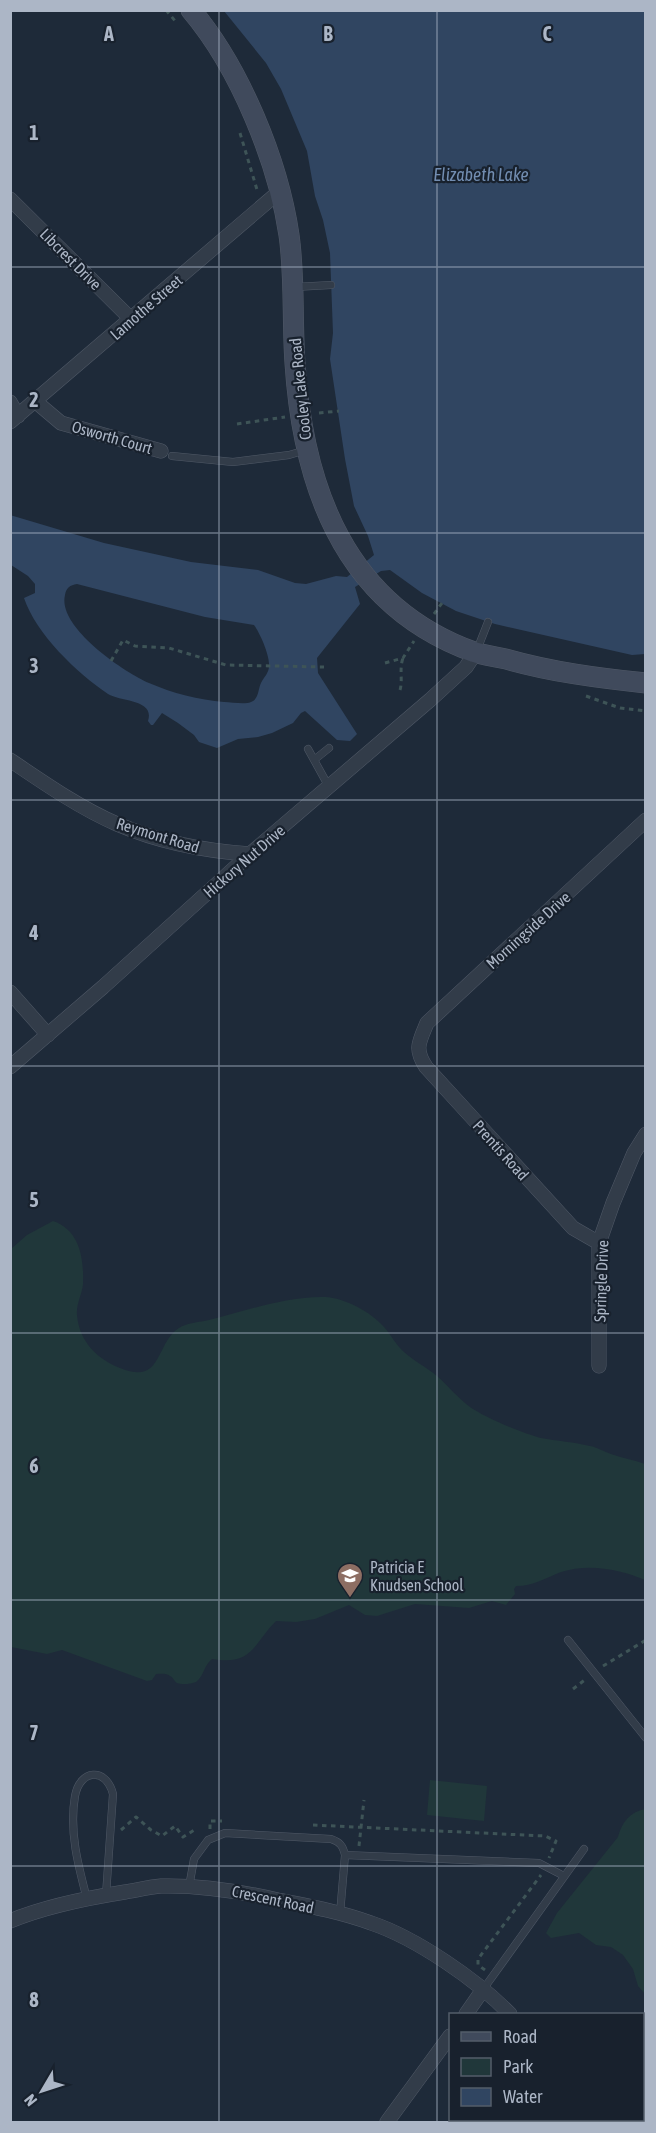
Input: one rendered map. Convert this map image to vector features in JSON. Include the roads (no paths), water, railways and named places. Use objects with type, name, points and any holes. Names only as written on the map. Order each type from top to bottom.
[{"type":"main road","name":"Cooley Lake Road","points":[[185,18],[224,58],[255,117],[280,191],[289,236],[294,363],[302,435],[317,488],[332,525],[355,563],[373,586],[424,628],[476,652],[545,670],[645,683]]},
{"type":"street","name":"Lamothe Street","points":[[14,419],[280,191]]},
{"type":"street","name":"Libcrest Drive","points":[[10,199],[130,319]]},
{"type":"street","points":[[10,402],[14,419]]},
{"type":"street","name":"Osworth Court","points":[[35,402],[61,423],[167,453]]},
{"type":"street","name":"Hickory Nut Drive","points":[[10,1067],[103,987],[250,854],[466,667],[476,652]]},
{"type":"street","name":"Reymont Road","points":[[10,760],[116,824],[168,842],[214,852],[250,854]]},
{"type":"street","name":"Morningside Drive","points":[[418,1044],[427,1023],[645,820]]},
{"type":"street","points":[[10,992],[48,1035]]},
{"type":"street","name":"Prentis Road","points":[[418,1044],[418,1055],[426,1067],[518,1170],[573,1228],[599,1243]]},
{"type":"street","name":"Springle Drive","points":[[599,1366],[599,1243],[634,1153],[645,1134]]},
{"type":"street","name":"Crescent Road","points":[[10,1921],[87,1899],[159,1886],[228,1890],[372,1923],[427,1950],[467,1977],[509,2013]]},
{"type":"street","points":[[466,2013],[482,1990]]},
{"type":"street","points":[[387,2122],[449,2037]]},
{"type":"lane","points":[[292,287],[331,285]]},
{"type":"lane","points":[[167,453],[233,462],[306,450]]},
{"type":"lane","points":[[476,652],[488,622]]},
{"type":"lane","points":[[314,760],[329,748]]},
{"type":"lane","points":[[308,749],[329,787]]},
{"type":"lane","points":[[568,1641],[645,1738]]},
{"type":"lane","points":[[87,1899],[73,1841],[75,1796],[84,1778],[91,1774],[101,1776],[110,1783],[113,1794],[105,1895]]},
{"type":"lane","points":[[189,1887],[194,1859],[208,1840],[225,1833],[331,1839],[343,1846],[345,1855],[340,1914]]},
{"type":"lane","points":[[482,1990],[584,1849]]},
{"type":"lane","points":[[345,1855],[539,1863],[564,1876]]},
{"type":"water","name":"Elizabeth Lake","points":[[224,11],[645,11],[645,654],[632,655],[495,624],[456,611],[422,593],[390,570],[381,571],[355,587],[360,604],[317,658],[318,673],[357,734],[350,741],[337,740],[305,711],[293,723],[272,733],[238,739],[217,748],[199,742],[194,735],[162,713],[151,725],[148,721],[147,709],[136,702],[114,697],[96,685],[59,652],[38,625],[24,598],[35,593],[35,584],[28,576],[11,565],[10,515],[104,543],[191,562],[258,570],[295,583],[306,584],[336,576],[347,577],[374,555],[354,506],[345,459],[330,359],[333,333],[330,253],[323,220],[315,196],[307,151],[281,89],[266,63]],"holes":[[[77,584],[205,617],[254,625],[262,639],[269,662],[267,673],[254,701],[241,703],[195,698],[167,690],[138,677],[109,659],[81,634],[65,608],[65,595],[69,587]]]},
{"type":"place","name":"Patricia E Knudsen School","points":[[350,1599]]}]
